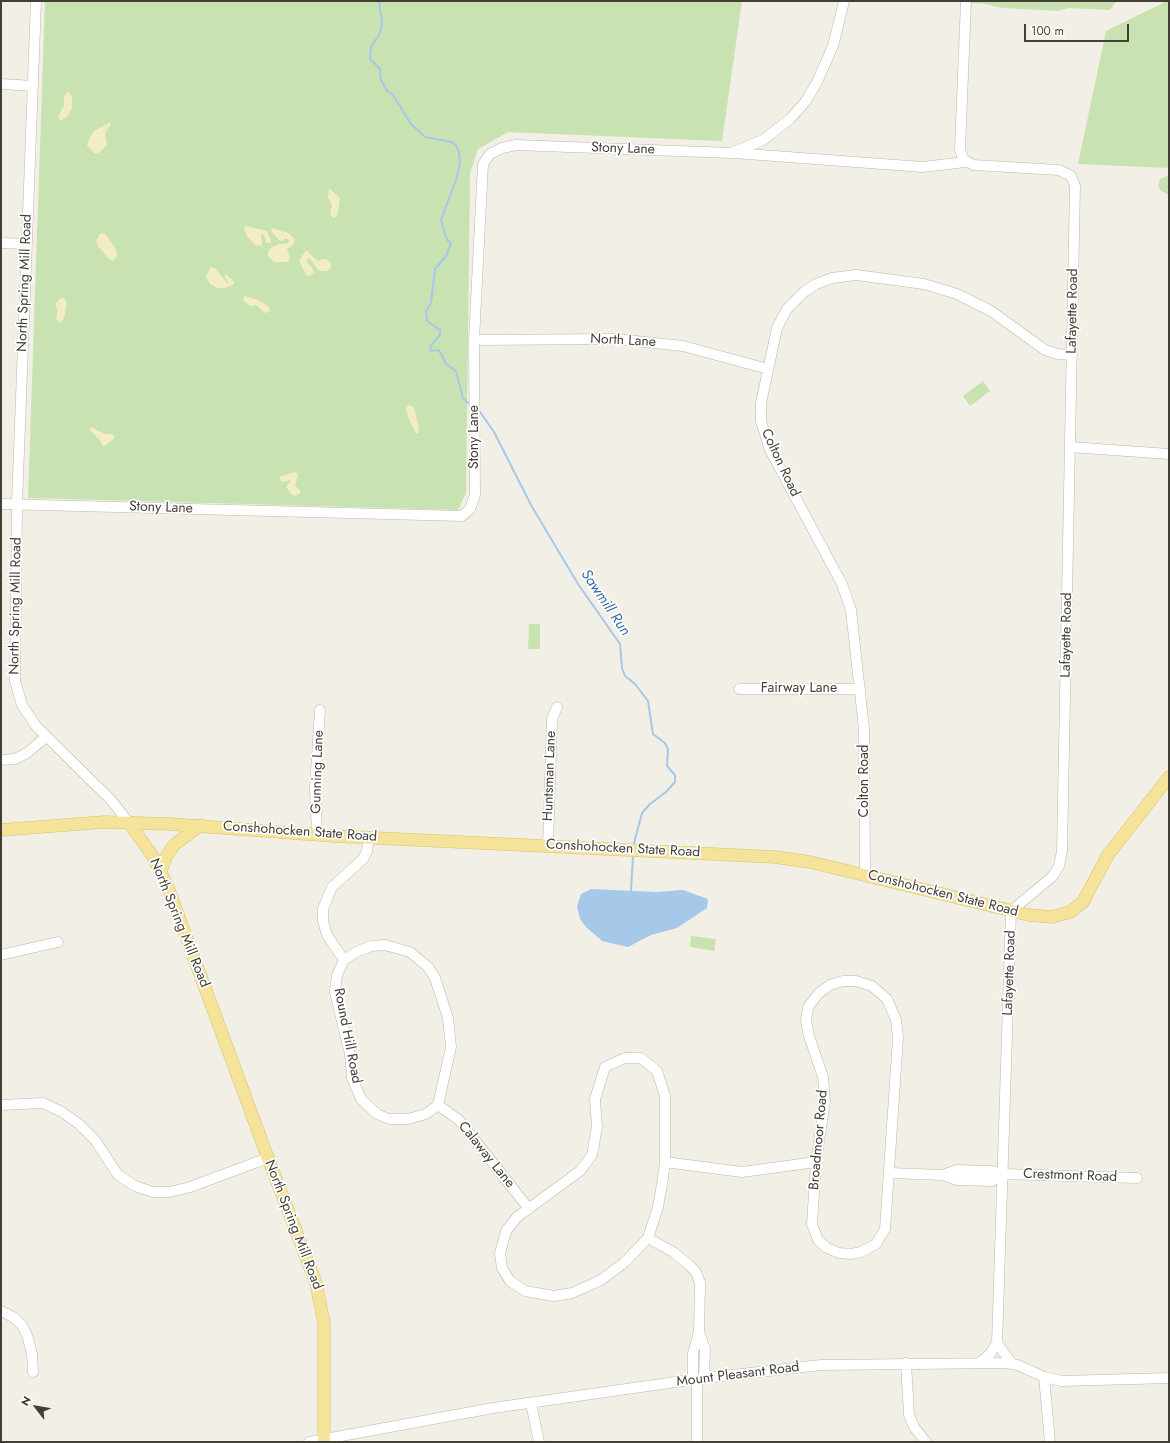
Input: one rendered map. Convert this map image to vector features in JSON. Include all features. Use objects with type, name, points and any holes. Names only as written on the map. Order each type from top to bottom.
[{"type":"main road","name":"Conshohocken State Road","points":[[1,830],[104,822],[202,825],[317,835],[775,857],[810,862],[1037,917],[1052,917],[1065,914],[1079,905],[1089,892],[1108,855],[1169,777]]},
{"type":"main road","name":"North Spring Mill Road","points":[[129,823],[148,848],[161,871],[268,1158],[312,1269],[320,1296],[324,1323],[324,1440]]},
{"type":"main road","points":[[161,871],[168,853],[174,845],[202,825]]},
{"type":"street","name":"North Spring Mill Road","points":[[36,1],[17,504],[15,680],[19,697],[26,713],[46,737],[111,800],[129,823]]},
{"type":"street","name":"Stony Lane","points":[[731,153],[764,140],[790,119],[806,101],[826,65],[842,17],[844,1]]},
{"type":"street","points":[[965,162],[961,156],[960,149],[966,1]]},
{"type":"street","points":[[1,84],[33,86]]},
{"type":"street","name":"Stony Lane","points":[[1,504],[462,516],[470,509],[475,495],[474,340],[483,164],[490,154],[502,148],[516,145],[731,153],[923,167],[965,162]]},
{"type":"street","name":"Lafayette Road","points":[[965,162],[973,165],[1059,170],[1071,176],[1075,186],[1062,851],[1059,866],[1053,876],[1012,911],[997,1343]]},
{"type":"street","points":[[1,243],[27,244]]},
{"type":"street","name":"Colton Road","points":[[865,875],[865,751],[853,624],[847,596],[770,450],[763,430],[760,412],[777,328],[794,301],[816,284],[845,275],[856,275],[924,284],[957,294],[997,314],[1045,350],[1057,354],[1072,355]]},
{"type":"street","name":"North Lane","points":[[474,340],[616,339],[683,346],[768,369]]},
{"type":"street","points":[[1070,447],[1169,454]]},
{"type":"street","name":"Fairway Lane","points":[[739,690],[860,689]]},
{"type":"street","name":"Huntsman Lane","points":[[548,845],[552,718],[557,707]]},
{"type":"street","name":"Gunning Lane","points":[[317,835],[315,787],[320,710]]},
{"type":"street","points":[[1,760],[15,759],[27,753],[46,737]]},
{"type":"street","points":[[369,837],[363,859],[332,887],[323,909],[323,921],[327,935],[344,960],[356,952],[371,946],[385,945],[410,952],[428,967],[434,978],[448,1018],[451,1047],[438,1105]]},
{"type":"street","points":[[1,955],[58,942]]},
{"type":"street","name":"Round Hill Road","points":[[344,960],[337,975],[335,992],[350,1054],[352,1078],[361,1099],[377,1114],[389,1119],[408,1119],[426,1114],[438,1105]]},
{"type":"street","name":"Broadmoor Road","points":[[843,981],[856,981],[872,986],[890,1003],[896,1020],[898,1038],[889,1173],[885,1229],[876,1244],[861,1252],[850,1254],[839,1253],[827,1248],[818,1240],[812,1224],[816,1162],[825,1101],[824,1077],[809,1036],[806,1021],[808,1007],[819,993],[830,985],[843,981]]},
{"type":"street","points":[[625,1058],[641,1058],[658,1071],[665,1096],[665,1162],[658,1208],[648,1238],[624,1262],[601,1280],[572,1293],[554,1296],[535,1294],[525,1291],[510,1281],[502,1268],[500,1253],[506,1231],[517,1218],[580,1171],[592,1155],[597,1127],[595,1098],[606,1067],[625,1058]]},
{"type":"street","points":[[1,1105],[43,1103],[62,1112],[79,1124],[95,1140],[118,1174],[135,1186],[153,1192],[170,1192],[190,1187],[268,1158]]},
{"type":"street","name":"Calaway Lane","points":[[438,1105],[459,1120],[529,1209]]},
{"type":"street","points":[[665,1162],[742,1172],[816,1162]]},
{"type":"street","points":[[889,1173],[943,1175],[957,1180],[992,1181],[1004,1174]]},
{"type":"street","name":"Crestmont Road","points":[[1004,1174],[1137,1178]]},
{"type":"street","points":[[648,1238],[679,1256],[696,1272],[700,1283],[699,1332],[705,1349],[698,1379],[697,1442]]},
{"type":"street","points":[[1,1311],[13,1317],[22,1324],[27,1334],[32,1354],[33,1372]]},
{"type":"street","points":[[979,1363],[990,1354],[997,1343],[1012,1364]]},
{"type":"street","points":[[906,1363],[909,1415],[914,1426],[926,1442]]},
{"type":"street","name":"Mount Pleasant Road","points":[[309,1442],[531,1403],[698,1379],[821,1365],[906,1363],[1012,1364],[1044,1377],[1062,1381],[1169,1378]]},
{"type":"street","points":[[1044,1377],[1050,1442]]},
{"type":"street","points":[[531,1403],[539,1442]]},
{"type":"green space","points":[[45,1],[742,1],[722,141],[508,132],[478,149],[470,173],[466,493],[458,510],[28,498]]},
{"type":"green space","points":[[971,1],[1117,1],[1110,10],[1068,8],[1058,11],[1002,8],[986,4],[971,3]]},
{"type":"green space","points":[[1169,1],[1169,168],[1078,164],[1106,31]]},
{"type":"green space","points":[[1169,175],[1169,195],[1161,191],[1158,186],[1160,179]]},
{"type":"green space","points":[[983,381],[990,391],[970,406],[963,396]]},
{"type":"green space","points":[[529,624],[540,624],[540,649],[528,649]]},
{"type":"green space","points":[[691,936],[716,939],[714,951],[690,947]]},
{"type":"sand","points":[[68,91],[72,97],[72,108],[67,117],[60,121],[58,116],[64,106],[64,96]]},
{"type":"sand","points":[[110,122],[111,124],[105,133],[107,145],[98,154],[94,153],[87,145],[89,139],[94,131]]},
{"type":"sand","points":[[329,188],[340,198],[337,216],[333,218],[330,214],[332,205],[328,197]]},
{"type":"sand","points":[[246,226],[267,231],[271,243],[266,243],[264,235],[261,234],[262,246],[255,245],[246,235],[244,227]]},
{"type":"sand","points":[[272,228],[288,233],[295,239],[293,245],[287,249],[290,258],[288,262],[274,262],[268,256],[268,252],[271,248],[290,241],[286,238],[282,241],[279,240],[271,231]]},
{"type":"sand","points":[[101,233],[105,234],[116,249],[117,256],[113,261],[109,259],[98,246],[96,240]]},
{"type":"sand","points":[[306,250],[318,261],[323,259],[328,260],[331,264],[331,268],[327,271],[319,271],[310,259],[307,258],[307,263],[311,266],[314,272],[310,276],[306,275],[299,261]]},
{"type":"sand","points":[[211,267],[216,269],[227,283],[228,282],[224,275],[227,275],[234,282],[233,285],[225,288],[218,288],[210,284],[206,276]]},
{"type":"sand","points":[[244,296],[258,300],[268,306],[270,311],[265,313],[256,305],[250,306],[243,300]]},
{"type":"sand","points":[[61,298],[64,298],[67,303],[64,318],[60,323],[56,319],[58,311],[56,303]]},
{"type":"sand","points":[[408,405],[414,408],[419,429],[418,434],[415,432],[408,417],[406,408]]},
{"type":"sand","points":[[91,427],[105,434],[112,434],[115,438],[103,447],[100,440],[90,431]]},
{"type":"sand","points":[[296,472],[298,475],[295,486],[300,490],[300,493],[295,496],[291,494],[286,487],[291,480],[282,482],[279,479],[281,476]]},
{"type":"water","points":[[591,889],[656,892],[683,890],[708,899],[707,908],[677,928],[651,935],[628,947],[602,941],[586,927],[580,919],[577,906],[581,894]]},
{"type":"waterway","name":"Sawmill Run","points":[[379,1],[382,22],[380,33],[371,47],[370,59],[380,69],[381,80],[387,91],[393,95],[411,124],[425,137],[452,142],[457,147],[459,153],[460,163],[457,177],[441,220],[446,238],[451,244],[446,256],[435,269],[431,303],[426,311],[427,321],[440,330],[440,335],[432,344],[430,350],[439,350],[446,364],[456,371],[463,398],[468,403]]},
{"type":"waterway","name":"Sawmill Run","points":[[480,412],[494,432],[531,505],[578,584],[620,644],[622,668],[625,676],[635,684],[648,701],[653,734],[665,743],[668,749],[667,766],[675,775],[675,782],[642,813],[634,843]]},
{"type":"waterway","name":"Sawmill Run","points":[[631,891],[633,856]]}]
